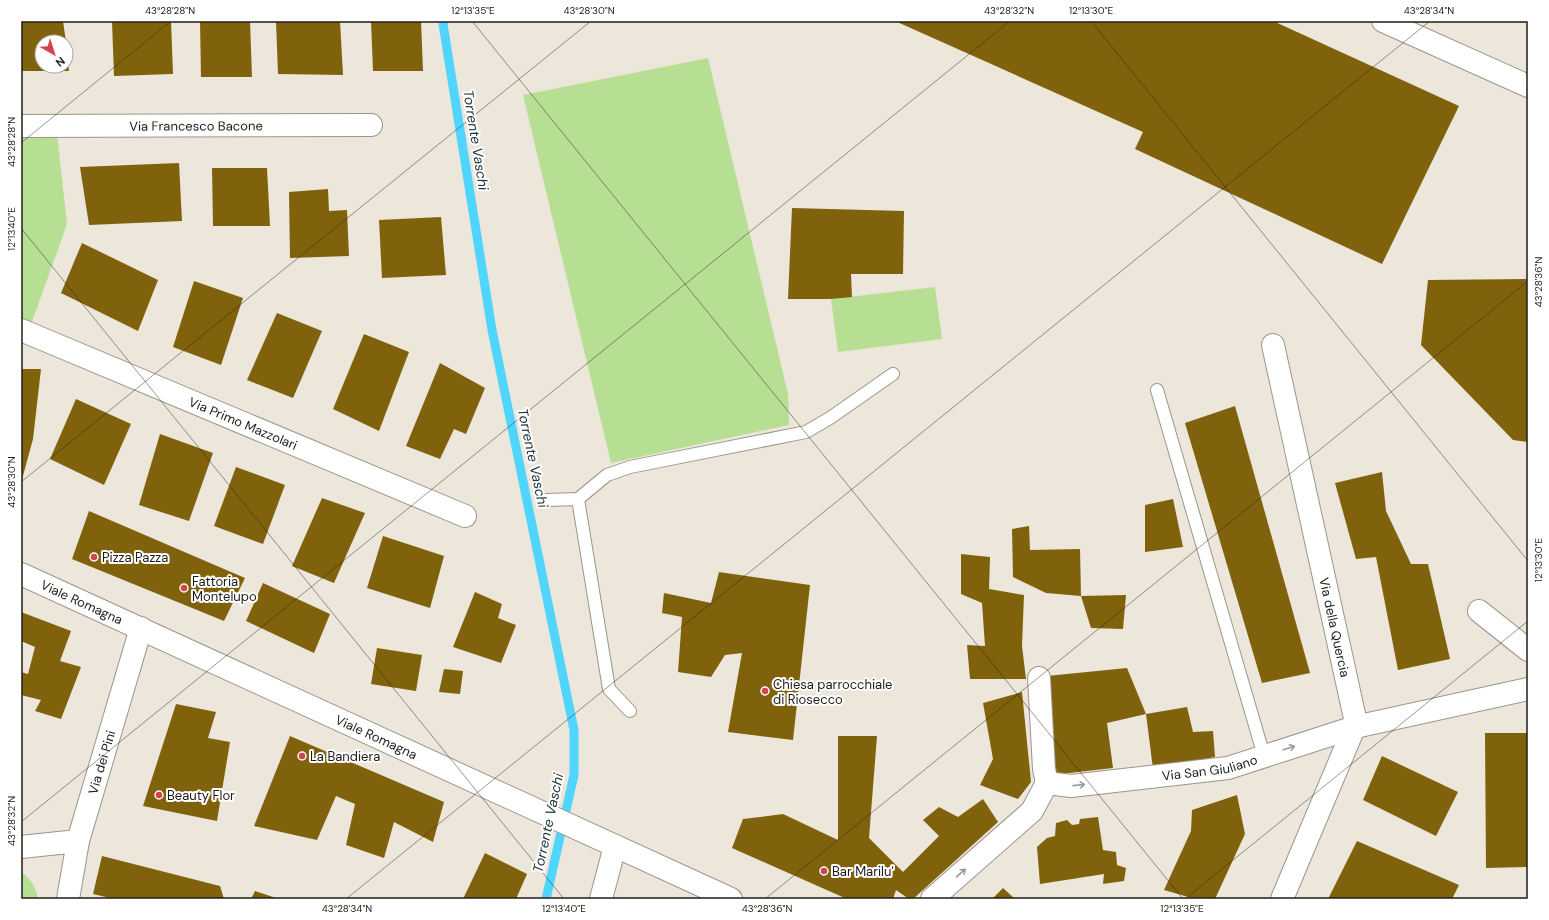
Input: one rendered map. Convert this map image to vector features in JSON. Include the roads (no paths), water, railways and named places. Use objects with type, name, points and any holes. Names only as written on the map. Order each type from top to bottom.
[{"type":"street","points":[[1383,21],[1528,86]]},
{"type":"street","name":"Via Francesco Bacone","points":[[21,126],[371,125]]},
{"type":"street","name":"Via Primo Mazzolari","points":[[21,330],[465,516]]},
{"type":"street","name":"Via della Quercia","points":[[1273,345],[1356,724],[1355,727]]},
{"type":"street","name":"Viale Romagna","points":[[21,574],[731,899]]},
{"type":"street","points":[[1479,611],[1528,650]]},
{"type":"street","name":"Via dei Pini","points":[[68,899],[78,841],[141,628]]},
{"type":"street","points":[[932,899],[1032,811],[1047,783],[1044,769],[1039,678]]},
{"type":"street","name":"Via San Giuliano","points":[[1047,783],[1071,786],[1228,768],[1355,727],[1528,689]]},
{"type":"street","points":[[1282,899],[1355,727]]},
{"type":"street","points":[[21,846],[78,841]]},
{"type":"street","points":[[601,899],[616,846]]},
{"type":"lane","points":[[546,500],[578,499],[607,475],[630,467],[806,432],[830,418],[893,374]]},
{"type":"lane","points":[[1157,390],[1264,756]]},
{"type":"lane","points":[[578,499],[608,688],[630,711]]},
{"type":"waterway","name":"Torrente Vaschi","points":[[444,21],[443,24],[492,330],[574,730],[574,775],[546,899]]},
{"type":"place","name":"Pizza Pazza","points":[[94,557]]},
{"type":"place","name":"Fattoria Montelupo","points":[[184,588]]},
{"type":"place","name":"Chiesa parrocchiale di Riosecco","points":[[765,691]]},
{"type":"place","name":"La Bandiera","points":[[302,756]]},
{"type":"place","name":"Beauty Flor","points":[[159,795]]},
{"type":"place","name":"Bar Marilu'","points":[[824,871]]}]
